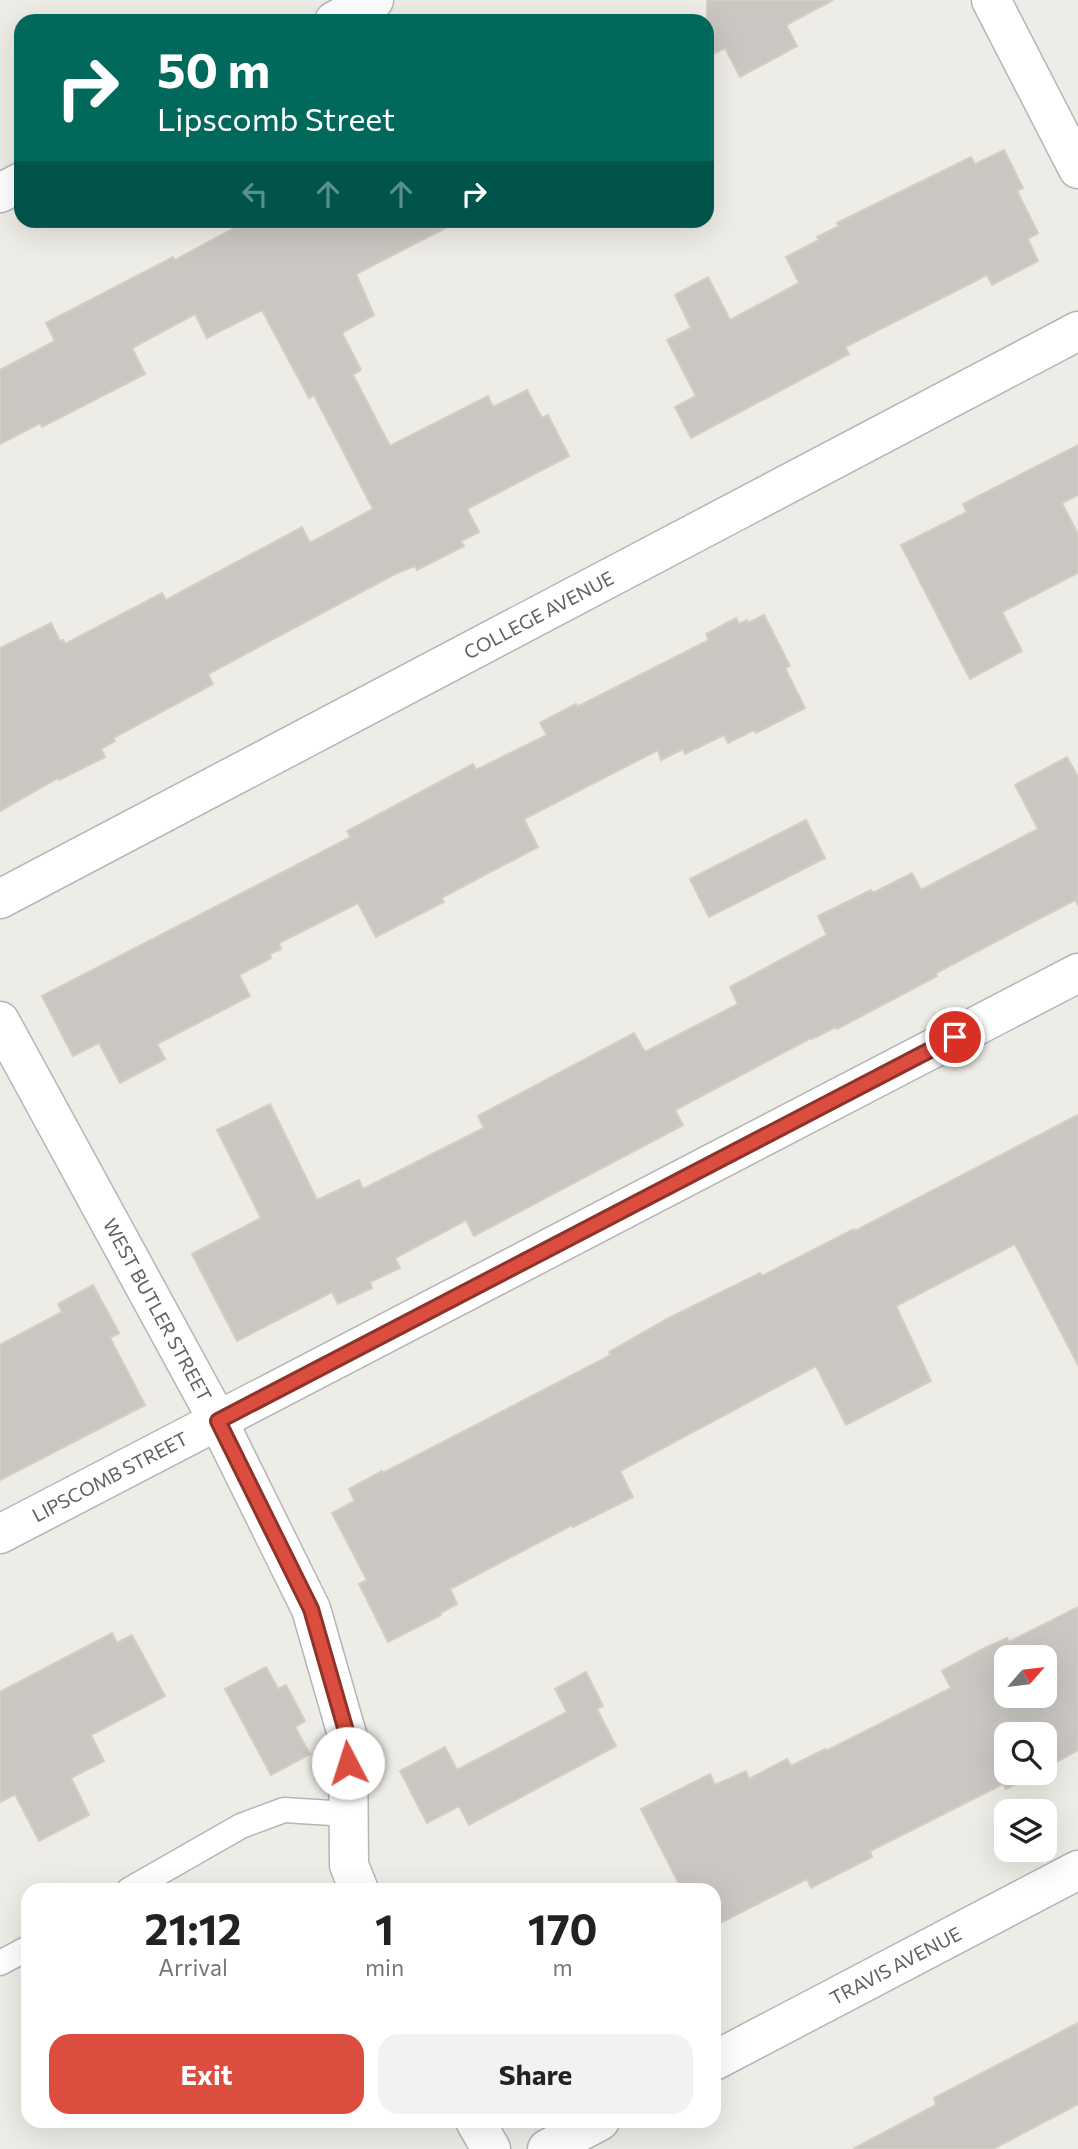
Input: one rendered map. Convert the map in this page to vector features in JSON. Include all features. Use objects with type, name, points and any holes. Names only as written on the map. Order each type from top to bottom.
[{"type":"street","points":[[347,14],[374,0]]},
{"type":"street","points":[[991,0],[1078,169]]},
{"type":"street","name":"COLLEGE AVENUE","points":[[0,898],[1078,331]]},
{"type":"street","name":"LIPSCOMB STREET","points":[[0,1534],[1078,973]]},
{"type":"street","name":"WEST BUTLER STREET","points":[[0,1021],[218,1421],[311,1609],[348,1738],[349,1865],[356,1883]]},
{"type":"street","name":"TRAVIS AVENUE","points":[[721,2057],[1078,1870]]},
{"type":"street","points":[[479,2128],[491,2149]]},
{"type":"street","points":[[547,2149],[587,2128]]},
{"type":"lane","points":[[142,1883],[241,1826],[284,1810],[348,1814]]},
{"type":"lane","points":[[0,1963],[21,1952]]},
{"type":"building","points":[[707,0],[833,0],[786,25],[797,46],[740,77],[725,48],[714,54],[714,14],[707,14]]},
{"type":"building","points":[[1004,150],[1023,188],[1017,191],[1038,233],[1028,239],[1038,261],[992,285],[987,275],[845,347],[849,354],[691,438],[675,407],[696,396],[667,340],[691,328],[675,295],[708,277],[730,320],[799,283],[786,257],[819,240],[817,237],[839,226],[837,223],[971,157],[975,164]]},
{"type":"building","points":[[234,228],[445,228],[356,274],[374,315],[342,333],[361,370],[353,375],[390,446],[488,396],[493,407],[527,390],[542,418],[548,415],[569,456],[467,509],[479,532],[461,541],[464,546],[417,570],[415,566],[397,573],[208,674],[213,684],[113,738],[115,741],[101,749],[105,757],[59,780],[58,778],[0,811],[0,648],[51,623],[60,641],[63,640],[65,644],[162,593],[166,600],[302,527],[310,543],[373,509],[314,395],[309,398],[262,310],[207,338],[195,314],[132,348],[145,374],[42,427],[40,423],[0,444],[0,370],[55,341],[46,323],[173,257],[175,260]]},
{"type":"building","points":[[1078,445],[1078,495],[1062,503],[1078,534],[1078,573],[1002,612],[1022,651],[970,679],[901,545],[967,512],[963,504]]},
{"type":"building","points":[[764,615],[790,666],[785,668],[805,708],[756,733],[754,730],[728,743],[724,735],[685,754],[683,749],[661,760],[658,750],[524,819],[538,847],[441,898],[444,902],[376,937],[358,903],[279,943],[281,949],[270,954],[271,958],[239,975],[250,996],[157,1044],[165,1059],[120,1083],[99,1043],[73,1056],[42,996],[351,837],[347,831],[473,764],[476,770],[547,735],[540,723],[709,640],[706,634],[736,618],[739,624],[747,620],[748,623]]},
{"type":"building","points":[[1067,757],[1078,777],[1078,905],[1075,900],[837,1029],[836,1027],[811,1038],[675,1110],[683,1125],[474,1236],[466,1220],[395,1258],[400,1268],[370,1282],[372,1288],[338,1304],[332,1292],[237,1341],[192,1254],[261,1218],[217,1130],[270,1104],[317,1200],[359,1180],[363,1189],[484,1128],[478,1116],[634,1033],[645,1052],[738,1004],[730,987],[827,935],[818,916],[912,873],[921,890],[1038,829],[1015,785]]},
{"type":"building","points":[[806,820],[825,858],[709,917],[690,879]]},
{"type":"building","points":[[1078,1115],[1078,1365],[1015,1244],[896,1306],[931,1381],[846,1425],[816,1366],[620,1471],[633,1497],[573,1527],[572,1525],[450,1589],[457,1604],[388,1642],[359,1584],[367,1580],[332,1513],[355,1501],[349,1489],[611,1355],[609,1352],[667,1319],[760,1273],[762,1276],[854,1229],[855,1231]]},
{"type":"building","points":[[93,1285],[119,1333],[110,1338],[145,1405],[0,1480],[0,1345],[62,1312],[58,1304]]},
{"type":"building","points":[[1078,1607],[1078,1750],[1057,1761],[1057,1722],[994,1722],[994,1785],[1001,1785],[870,1851],[872,1857],[811,1888],[807,1879],[721,1922],[721,1883],[678,1883],[641,1809],[710,1774],[715,1785],[746,1771],[749,1779],[787,1759],[791,1766],[825,1749],[826,1751],[951,1688],[942,1671],[1007,1638],[1009,1642]]},
{"type":"building","points":[[112,1633],[117,1643],[132,1635],[165,1696],[91,1735],[104,1761],[71,1778],[89,1815],[39,1841],[15,1794],[0,1802],[0,1692]]},
{"type":"building","points":[[266,1667],[278,1689],[286,1685],[305,1721],[295,1727],[310,1754],[271,1775],[225,1689]]},
{"type":"building","points":[[586,1672],[603,1706],[597,1709],[616,1746],[469,1825],[459,1806],[427,1823],[400,1771],[445,1747],[457,1770],[567,1712],[555,1689]]},
{"type":"building","points":[[1078,2023],[1078,2104],[993,2149],[853,2149],[936,2105],[934,2098]]},
{"type":"route","points":[[348,1763],[348,1738],[311,1609],[218,1421],[955,1037]]}]
